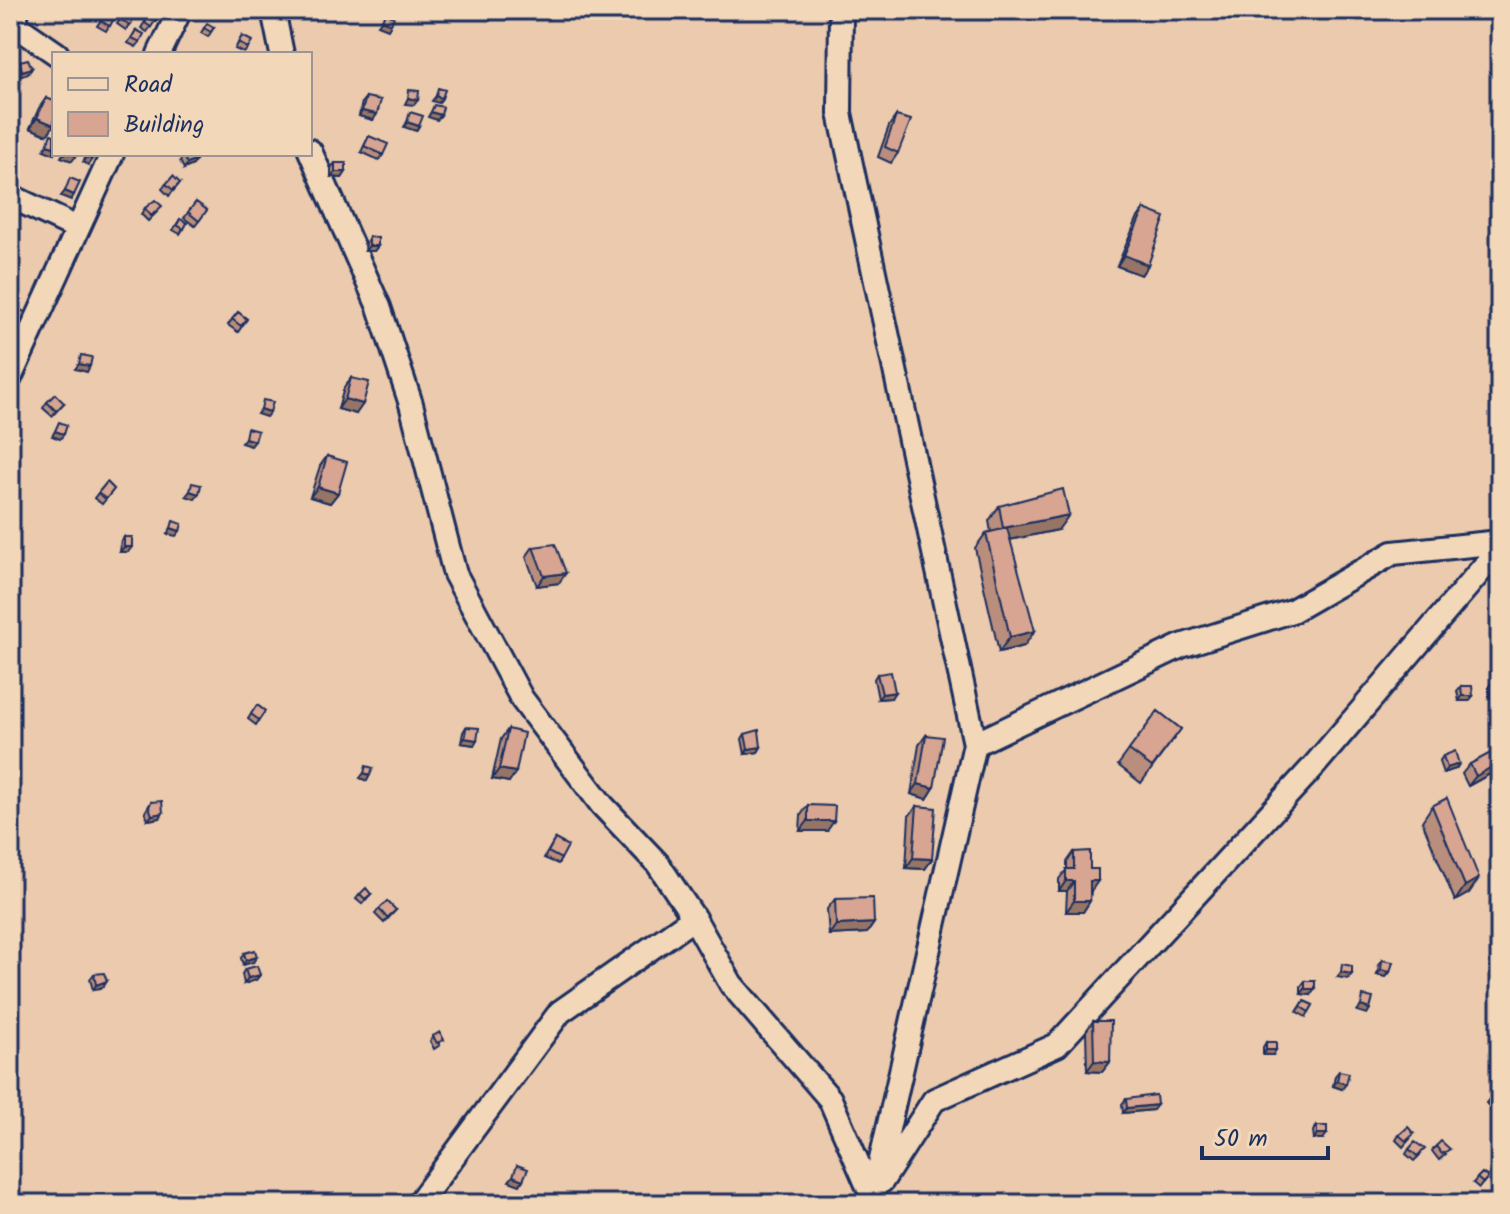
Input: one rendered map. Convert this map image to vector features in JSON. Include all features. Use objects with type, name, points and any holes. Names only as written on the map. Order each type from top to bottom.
[{"type":"street","points":[[17,10],[15,25],[54,52]]},
{"type":"street","points":[[160,52],[180,10]]},
{"type":"street","points":[[273,10],[282,52]]},
{"type":"street","points":[[841,10],[840,113],[975,744],[869,1201]]},
{"type":"street","points":[[10,378],[111,156]]},
{"type":"street","points":[[312,156],[379,307],[411,404],[455,574],[522,699],[602,805],[658,864],[694,918],[731,984],[830,1099],[869,1201]]},
{"type":"street","points":[[10,196],[77,228]]},
{"type":"street","points":[[975,744],[1181,646],[1292,611],[1393,553],[1500,542]]},
{"type":"street","points":[[869,1201],[934,1100],[1057,1045],[1313,767],[1500,548]]},
{"type":"street","points":[[418,1204],[560,1012],[694,918]]},
{"type":"building","points":[[107,11],[115,16],[110,26],[101,21]]},
{"type":"building","points":[[385,13],[394,17],[391,24],[382,20]]},
{"type":"building","points":[[124,14],[133,19],[130,25],[120,19]]},
{"type":"building","points":[[150,14],[157,18],[151,27],[145,23]]},
{"type":"building","points":[[207,23],[214,27],[211,32],[204,28]]},
{"type":"building","points":[[136,30],[144,34],[140,42],[132,38]]},
{"type":"building","points":[[242,36],[252,41],[248,48],[238,43]]},
{"type":"building","points":[[28,59],[32,68],[22,71],[20,61]]},
{"type":"building","points":[[438,88],[445,90],[442,98],[436,96]]},
{"type":"building","points":[[409,90],[419,91],[418,100],[408,98]]},
{"type":"building","points":[[366,97],[381,100],[377,114],[362,111]]},
{"type":"building","points":[[46,98],[52,100],[52,124],[37,118]]},
{"type":"building","points":[[434,105],[443,107],[441,115],[431,112]]},
{"type":"building","points":[[410,112],[423,116],[419,126],[407,122]]},
{"type":"building","points":[[896,116],[911,120],[898,153],[885,147]]},
{"type":"building","points":[[369,136],[388,144],[383,155],[364,146]]},
{"type":"building","points":[[184,156],[195,156],[196,160],[187,164]]},
{"type":"building","points":[[335,163],[346,163],[346,172],[335,172]]},
{"type":"building","points":[[173,176],[180,183],[173,190],[166,184]]},
{"type":"building","points":[[70,178],[80,182],[74,195],[65,191]]},
{"type":"building","points":[[155,200],[162,206],[151,216],[145,208]]},
{"type":"building","points":[[196,202],[207,210],[199,221],[188,212]]},
{"type":"building","points":[[1144,209],[1165,217],[1148,265],[1124,255]]},
{"type":"building","points":[[180,219],[187,223],[184,229],[177,225]]},
{"type":"building","points":[[369,237],[378,238],[378,246],[369,246]]},
{"type":"building","points":[[13,307],[25,312],[21,322],[10,317]]},
{"type":"building","points":[[238,312],[247,319],[241,326],[232,319]]},
{"type":"building","points":[[81,355],[92,357],[90,366],[79,364]]},
{"type":"building","points":[[351,378],[369,382],[363,404],[345,399]]},
{"type":"building","points":[[55,394],[64,403],[56,411],[47,402]]},
{"type":"building","points":[[263,400],[273,402],[270,412],[261,409]]},
{"type":"building","points":[[59,422],[67,425],[64,434],[55,431]]},
{"type":"building","points":[[247,428],[258,431],[255,441],[245,438]]},
{"type":"building","points":[[327,456],[347,462],[338,493],[318,487]]},
{"type":"building","points":[[107,482],[114,489],[106,499],[98,493]]},
{"type":"building","points":[[192,483],[201,485],[199,494],[190,491]]},
{"type":"building","points":[[1063,489],[1069,515],[1003,528],[999,506]]},
{"type":"building","points":[[173,521],[182,524],[180,531],[171,528]]},
{"type":"building","points":[[1007,528],[1035,631],[1010,637],[986,533]]},
{"type":"building","points":[[124,537],[132,537],[132,547],[124,547]]},
{"type":"building","points":[[555,544],[566,573],[544,576],[533,547]]},
{"type":"building","points":[[891,672],[895,692],[882,694],[877,674]]},
{"type":"building","points":[[1493,681],[1500,681],[1500,692],[1492,693]]},
{"type":"building","points":[[1461,686],[1472,686],[1473,696],[1462,696]]},
{"type":"building","points":[[257,705],[265,711],[259,720],[251,714]]},
{"type":"building","points":[[1158,711],[1181,729],[1152,767],[1129,750]]},
{"type":"building","points":[[466,727],[479,728],[477,740],[465,738]]},
{"type":"building","points":[[508,729],[524,733],[516,772],[499,769]]},
{"type":"building","points":[[759,730],[761,747],[748,749],[745,734]]},
{"type":"building","points":[[926,735],[943,737],[934,788],[918,784]]},
{"type":"building","points":[[1500,748],[1500,762],[1476,776],[1470,764]]},
{"type":"building","points":[[1455,751],[1459,764],[1447,768],[1443,756]]},
{"type":"building","points":[[366,766],[373,768],[370,775],[364,773]]},
{"type":"building","points":[[1447,798],[1479,878],[1465,886],[1432,806]]},
{"type":"building","points":[[162,801],[163,813],[152,815],[151,802]]},
{"type":"building","points":[[808,805],[835,806],[834,821],[808,821]]},
{"type":"building","points":[[917,806],[936,808],[932,859],[913,858]]},
{"type":"building","points":[[555,839],[568,846],[561,859],[548,852]]},
{"type":"building","points":[[1090,851],[1090,869],[1098,869],[1098,881],[1090,881],[1090,901],[1074,901],[1074,881],[1066,881],[1066,869],[1074,869],[1074,852]]},
{"type":"building","points":[[366,888],[371,894],[365,899],[360,894]]},
{"type":"building","points":[[873,898],[874,923],[836,925],[835,899]]},
{"type":"building","points":[[387,901],[396,910],[387,918],[379,909]]},
{"type":"building","points":[[255,950],[257,957],[246,960],[244,953]]},
{"type":"building","points":[[1382,960],[1393,962],[1390,972],[1381,970]]},
{"type":"building","points":[[1342,964],[1352,966],[1352,974],[1341,972]]},
{"type":"building","points":[[257,966],[260,975],[248,978],[245,969]]},
{"type":"building","points":[[104,973],[107,981],[96,985],[94,974]]},
{"type":"building","points":[[1305,981],[1315,981],[1315,989],[1305,989]]},
{"type":"building","points":[[1363,996],[1373,998],[1370,1009],[1361,1006]]},
{"type":"building","points":[[1304,1001],[1313,1005],[1309,1012],[1301,1007]]},
{"type":"building","points":[[1093,1021],[1111,1021],[1110,1062],[1094,1061]]},
{"type":"building","points":[[440,1032],[444,1040],[437,1043],[433,1036]]},
{"type":"building","points":[[1266,1042],[1276,1042],[1276,1050],[1266,1050]]},
{"type":"building","points":[[1339,1071],[1349,1073],[1346,1084],[1337,1081]]},
{"type":"building","points":[[1495,1092],[1500,1095],[1496,1105],[1490,1098]]},
{"type":"building","points":[[1156,1095],[1157,1105],[1127,1108],[1126,1099]]},
{"type":"building","points":[[1317,1126],[1327,1126],[1327,1134],[1317,1134]]},
{"type":"building","points":[[1408,1127],[1414,1134],[1406,1141],[1399,1135]]},
{"type":"building","points":[[1441,1141],[1450,1149],[1442,1154],[1436,1146]]},
{"type":"building","points":[[1415,1142],[1425,1149],[1417,1156],[1409,1149]]},
{"type":"building","points":[[517,1165],[528,1169],[523,1180],[513,1176]]},
{"type":"building","points":[[1482,1173],[1488,1177],[1483,1183],[1477,1178]]}]
